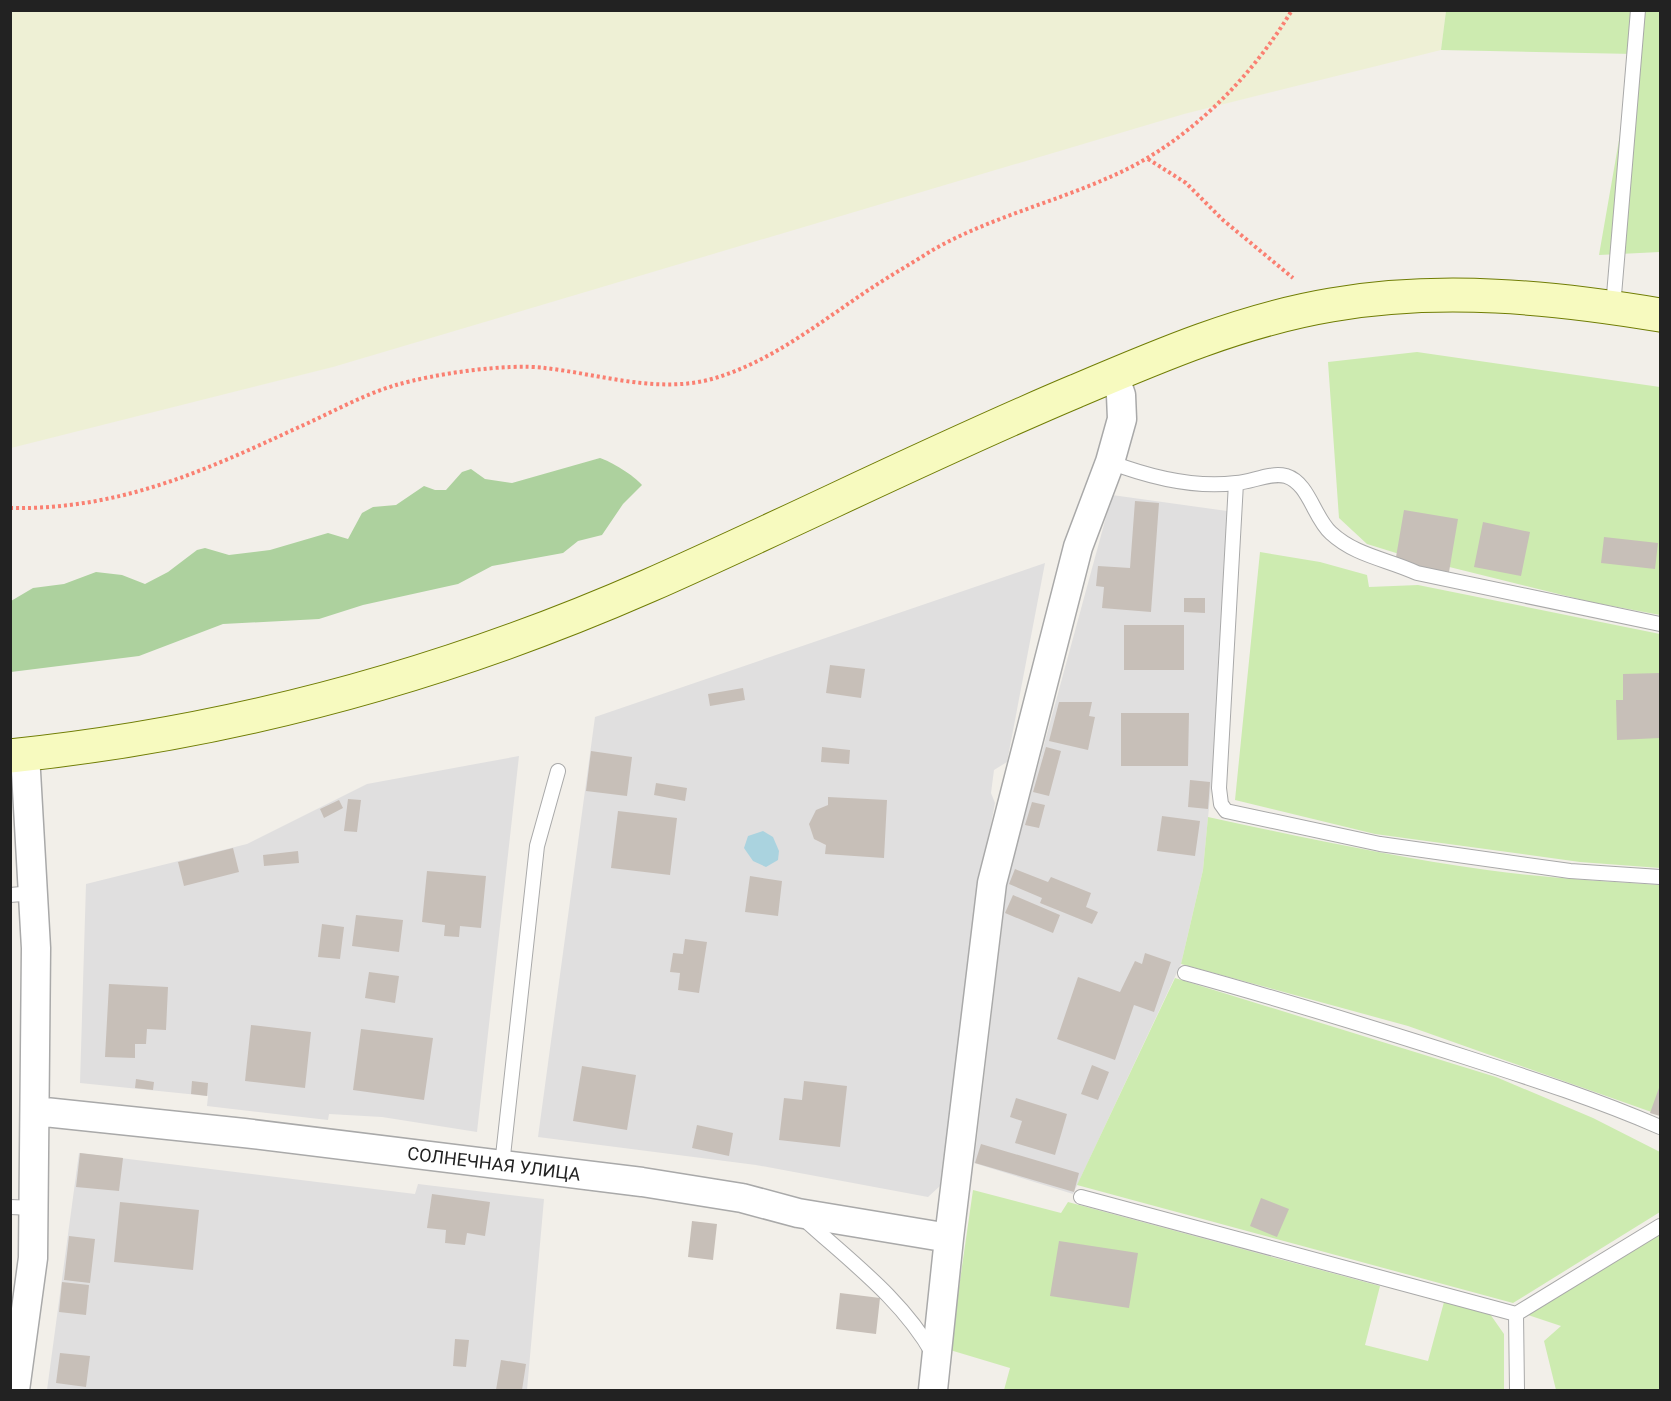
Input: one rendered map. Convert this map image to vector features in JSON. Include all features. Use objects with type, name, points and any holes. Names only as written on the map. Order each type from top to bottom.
[{"type":"main road","points":[[18,755],[133,740],[270,714],[404,678],[514,641],[645,587],[1006,420],[1114,375],[1253,323],[1328,305],[1431,296],[1533,298],[1660,315]]},
{"type":"street","points":[[933,1390],[992,883],[1078,547],[1110,462],[1122,419],[1121,395],[1114,375]]},
{"type":"street","points":[[15,1390],[33,1258],[22,1208],[35,1111],[22,894],[18,755]]},
{"type":"street","name":"СОЛНЕЧНАЯ УЛИЦА","points":[[35,1111],[244,1133],[742,1198],[798,1213],[949,1238]]},
{"type":"lane","points":[[1613,307],[1638,10]]},
{"type":"lane","points":[[1110,462],[1136,472],[1185,482],[1236,483],[1270,476],[1285,476],[1297,481],[1328,531],[1350,548],[1379,561],[1395,563],[1417,573],[1660,624]]},
{"type":"lane","points":[[1236,483],[1219,788],[1221,804],[1226,811],[1380,844],[1570,870],[1660,877]]},
{"type":"lane","points":[[501,1165],[537,846],[558,771]]},
{"type":"lane","points":[[1185,973],[1322,1011],[1454,1053],[1621,1110],[1660,1127]]},
{"type":"lane","points":[[1082,1197],[1516,1314],[1660,1226]]},
{"type":"lane","points":[[798,1213],[891,1298],[920,1332],[936,1361]]},
{"type":"lane","points":[[1516,1314],[1517,1390]]},
{"type":"path","points":[[10,508],[97,502],[154,489],[228,460],[392,386],[435,375],[540,367],[663,383],[708,380],[753,363],[794,341],[869,290],[936,249],[1148,159],[1192,126],[1240,80],[1278,33],[1292,10]]},
{"type":"path","points":[[1148,159],[1186,183],[1223,220],[1328,305]]},
{"type":"shaded area","points":[[1112,495],[1227,511],[1219,703],[1203,870],[1181,964],[1073,1194],[974,1163],[1008,877]]},
{"type":"shaded area","points":[[1045,563],[1007,762],[994,770],[991,793],[995,803],[977,898],[940,1186],[928,1197],[756,1165],[538,1137],[595,717]]},
{"type":"shaded area","points":[[519,756],[477,1132],[382,1117],[329,1114],[328,1120],[207,1106],[208,1096],[80,1083],[86,884],[247,844],[367,784]]},
{"type":"shaded area","points":[[79,1153],[415,1194],[418,1184],[544,1199],[527,1390],[47,1390]]},
{"type":"green space","points":[[10,11],[1446,11],[1441,50],[1184,114],[333,367],[11,448]]},
{"type":"green space","points":[[1446,11],[1660,11],[1660,252],[1599,255],[1634,54],[1441,50]]},
{"type":"green space","points":[[1417,352],[1660,387],[1660,615],[1591,602],[1409,557],[1367,544],[1339,518],[1328,362]]},
{"type":"green space","points":[[600,458],[622,469],[642,485],[623,504],[602,535],[578,541],[563,553],[492,566],[458,584],[363,605],[319,619],[223,624],[139,656],[11,672],[11,601],[33,588],[64,584],[96,572],[122,575],[145,584],[168,572],[197,550],[205,548],[229,555],[270,550],[328,533],[348,539],[362,513],[373,507],[396,505],[424,486],[435,490],[446,490],[462,472],[471,469],[485,479],[512,483]]},
{"type":"green space","points":[[1260,552],[1320,562],[1367,575],[1369,587],[1418,585],[1660,634],[1660,868],[1580,862],[1375,834],[1235,800]]},
{"type":"green space","points":[[1208,817],[1452,865],[1530,875],[1660,885],[1660,1115],[1408,1026],[1181,964],[1203,870]]},
{"type":"green space","points":[[1175,978],[1496,1077],[1593,1118],[1660,1152],[1660,1212],[1513,1303],[1077,1185]]},
{"type":"green space","points":[[973,1190],[1061,1213],[1068,1202],[1380,1286],[1365,1345],[1428,1361],[1444,1302],[1490,1314],[1504,1334],[1504,1390],[1004,1390],[1010,1368],[950,1350]]},
{"type":"green space","points":[[1660,1218],[1660,1390],[1556,1390],[1544,1341],[1561,1326],[1525,1314]]},
{"type":"water","points":[[763,831],[773,837],[779,851],[778,860],[766,867],[753,861],[744,848],[748,836]]},
{"type":"building","points":[[1135,501],[1159,503],[1151,612],[1102,608],[1104,587],[1096,586],[1098,566],[1130,568]]},
{"type":"building","points":[[1404,510],[1458,519],[1449,572],[1395,563]]},
{"type":"building","points":[[1483,522],[1530,532],[1521,576],[1474,567]]},
{"type":"building","points":[[1604,537],[1658,543],[1655,569],[1601,563]]},
{"type":"building","points":[[1184,598],[1205,598],[1205,613],[1184,612]]},
{"type":"building","points":[[1124,625],[1184,625],[1184,670],[1124,670]]},
{"type":"building","points":[[830,665],[865,669],[861,698],[826,693]]},
{"type":"building","points":[[1660,673],[1660,738],[1617,740],[1616,700],[1623,700],[1623,674]]},
{"type":"building","points":[[743,688],[745,700],[710,706],[708,694]]},
{"type":"building","points":[[1059,702],[1092,702],[1089,716],[1095,717],[1088,750],[1049,741]]},
{"type":"building","points":[[1121,713],[1189,713],[1188,766],[1121,766]]},
{"type":"building","points":[[822,747],[850,750],[849,764],[821,762]]},
{"type":"building","points":[[1046,747],[1061,751],[1049,796],[1033,792]]},
{"type":"building","points":[[591,751],[632,757],[627,796],[586,791]]},
{"type":"building","points":[[1190,780],[1210,782],[1208,809],[1188,807]]},
{"type":"building","points":[[656,783],[687,788],[685,801],[654,795]]},
{"type":"building","points":[[828,797],[887,800],[884,858],[825,854],[826,845],[814,839],[809,824],[816,810],[828,805]]},
{"type":"building","points":[[348,799],[361,800],[357,832],[344,831]]},
{"type":"building","points":[[339,800],[343,808],[324,818],[320,809]]},
{"type":"building","points":[[1032,802],[1045,805],[1039,828],[1025,825]]},
{"type":"building","points":[[618,811],[677,818],[670,875],[611,868]]},
{"type":"building","points":[[1162,816],[1200,821],[1195,856],[1157,851]]},
{"type":"building","points":[[233,848],[239,872],[184,886],[178,862]]},
{"type":"building","points":[[298,851],[299,863],[264,866],[263,855]]},
{"type":"building","points":[[1015,869],[1048,882],[1051,877],[1091,893],[1086,907],[1098,912],[1092,924],[1040,903],[1042,898],[1009,884]]},
{"type":"building","points":[[427,871],[486,876],[481,928],[460,926],[459,937],[444,936],[445,925],[422,922]]},
{"type":"building","points":[[750,876],[782,881],[778,916],[745,912]]},
{"type":"building","points":[[1013,895],[1060,915],[1053,933],[1005,913]]},
{"type":"building","points":[[356,915],[403,920],[399,952],[352,946]]},
{"type":"building","points":[[322,924],[344,927],[340,959],[318,957]]},
{"type":"building","points":[[685,939],[707,942],[699,993],[678,990],[680,973],[670,972],[673,953],[683,954]]},
{"type":"building","points":[[1145,953],[1171,962],[1154,1012],[1134,1005],[1115,1060],[1057,1039],[1078,977],[1120,992],[1135,961],[1142,964]]},
{"type":"building","points":[[369,972],[399,976],[395,1003],[365,998]]},
{"type":"building","points":[[109,984],[168,987],[166,1030],[147,1029],[146,1044],[135,1044],[135,1058],[105,1057]]},
{"type":"building","points":[[251,1025],[311,1032],[305,1088],[245,1081]]},
{"type":"building","points":[[361,1029],[433,1038],[424,1100],[353,1090]]},
{"type":"building","points":[[1092,1065],[1109,1072],[1098,1100],[1081,1094]]},
{"type":"building","points":[[582,1066],[636,1075],[627,1130],[573,1121]]},
{"type":"building","points":[[136,1079],[154,1082],[153,1090],[135,1088]]},
{"type":"building","points":[[192,1081],[208,1083],[207,1096],[191,1094]]},
{"type":"building","points":[[804,1081],[847,1086],[840,1147],[779,1140],[784,1098],[802,1100]]},
{"type":"building","points":[[1660,1085],[1660,1116],[1650,1113]]},
{"type":"building","points":[[1016,1098],[1067,1114],[1055,1155],[1015,1143],[1022,1121],[1010,1117]]},
{"type":"building","points":[[697,1125],[733,1133],[729,1156],[692,1148]]},
{"type":"building","points":[[981,1144],[1079,1173],[1074,1192],[975,1163]]},
{"type":"building","points":[[80,1153],[123,1158],[119,1191],[76,1187]]},
{"type":"building","points":[[432,1194],[490,1202],[485,1236],[467,1233],[465,1245],[445,1243],[446,1230],[427,1228]]},
{"type":"building","points":[[1261,1198],[1289,1209],[1277,1237],[1250,1226]]},
{"type":"building","points":[[120,1202],[199,1210],[193,1270],[114,1262]]},
{"type":"building","points":[[692,1221],[717,1224],[713,1260],[688,1257]]},
{"type":"building","points":[[69,1236],[95,1239],[90,1283],[64,1280]]},
{"type":"building","points":[[1059,1241],[1138,1253],[1129,1308],[1050,1296]]},
{"type":"building","points":[[62,1282],[89,1285],[86,1315],[59,1312]]},
{"type":"building","points":[[840,1293],[880,1298],[876,1334],[836,1329]]},
{"type":"building","points":[[455,1339],[469,1340],[466,1367],[453,1366]]},
{"type":"building","points":[[60,1353],[90,1356],[86,1387],[56,1383]]},
{"type":"building","points":[[501,1360],[526,1364],[522,1390],[496,1390]]}]
